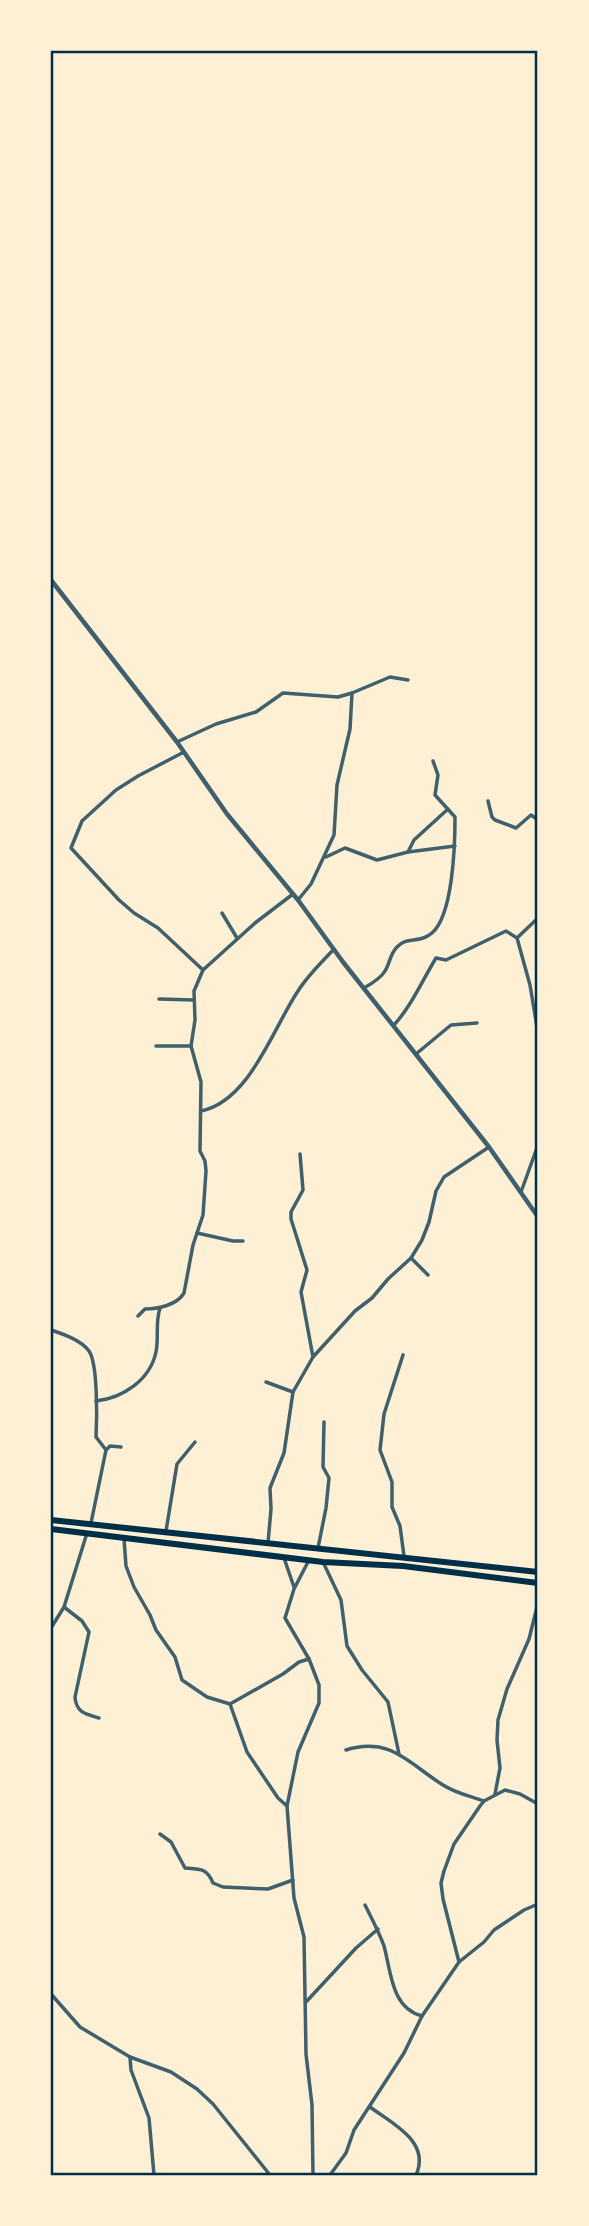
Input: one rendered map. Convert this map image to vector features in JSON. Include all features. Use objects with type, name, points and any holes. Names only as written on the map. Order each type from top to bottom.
[{"type":"highway","points":[[51,1520],[538,1572]]},
{"type":"highway","points":[[51,1530],[323,1562],[403,1566],[538,1583]]},
{"type":"street","points":[[51,580],[177,742],[227,814],[298,900],[489,1147],[538,1217]]},
{"type":"street","points":[[177,742],[216,724],[256,712],[284,693],[328,697],[352,694],[390,677],[408,680]]},
{"type":"street","points":[[298,900],[325,857],[334,835],[337,785],[350,729],[352,694]]},
{"type":"street","points":[[184,752],[116,790],[82,821],[71,848],[119,900],[158,928],[203,970]]},
{"type":"street","points":[[364,988],[385,972],[394,950],[401,943],[407,940],[422,940],[435,930],[451,884],[455,858],[455,817],[435,795],[438,775],[433,761]]},
{"type":"street","points":[[488,800],[492,817],[513,828],[531,816],[538,820]]},
{"type":"street","points":[[408,852],[414,840],[448,809]]},
{"type":"street","points":[[325,857],[345,848],[377,860],[408,852],[455,846]]},
{"type":"street","points":[[138,1317],[145,1309],[160,1307],[180,1299],[184,1293],[203,1215],[206,1171],[200,1152],[201,1082],[191,1046],[195,1020],[194,991],[203,970],[237,938],[293,894]]},
{"type":"street","points":[[222,913],[237,938]]},
{"type":"street","points":[[517,938],[538,918]]},
{"type":"street","points":[[394,1025],[425,980],[436,958],[446,960],[506,931],[517,938],[530,985],[538,1033]]},
{"type":"street","points":[[201,1111],[218,1106],[243,1083],[262,1056],[296,992],[309,974],[334,949]]},
{"type":"street","points":[[159,999],[194,1000]]},
{"type":"street","points":[[416,1054],[451,1026],[477,1023]]},
{"type":"street","points":[[156,1046],[191,1046]]},
{"type":"street","points":[[520,1192],[538,1145]]},
{"type":"street","points":[[268,1543],[270,1488],[284,1453],[293,1392],[313,1357],[336,1335],[355,1311],[373,1298],[388,1279],[411,1258],[422,1240],[436,1191],[444,1177],[489,1147]]},
{"type":"street","points":[[300,1154],[303,1190],[291,1212],[291,1219],[307,1270],[301,1292],[313,1357]]},
{"type":"street","points":[[197,1233],[243,1241]]},
{"type":"street","points":[[411,1258],[428,1275]]},
{"type":"street","points":[[96,1401],[112,1399],[135,1387],[156,1352],[157,1317],[160,1307]]},
{"type":"street","points":[[51,1330],[88,1350],[94,1374],[96,1437],[106,1450]]},
{"type":"street","points":[[403,1355],[384,1414],[380,1450],[392,1482],[393,1507],[400,1526],[404,1556]]},
{"type":"street","points":[[266,1382],[293,1392]]},
{"type":"street","points":[[318,1548],[329,1478],[323,1467],[324,1422]]},
{"type":"street","points":[[166,1531],[177,1464],[194,1442]]},
{"type":"street","points":[[91,1523],[106,1450],[110,1446],[121,1447]]},
{"type":"street","points":[[51,1628],[64,1606],[87,1533]]},
{"type":"street","points":[[124,1537],[126,1566],[156,1630],[174,1657],[182,1679],[207,1697],[230,1704],[299,1662],[309,1659]]},
{"type":"street","points":[[283,1556],[294,1589]]},
{"type":"street","points":[[309,1560],[294,1589],[285,1618],[318,1677],[319,1703],[298,1752],[287,1806],[295,1899],[304,1937],[304,2003],[312,2105],[313,2175]]},
{"type":"street","points":[[323,1562],[341,1600],[347,1646],[388,1702],[399,1754]]},
{"type":"street","points":[[495,1794],[500,1768],[498,1720],[507,1689],[529,1639],[538,1603]]},
{"type":"street","points":[[64,1606],[82,1621],[89,1632],[75,1697],[76,1705],[83,1713],[99,1718]]},
{"type":"street","points":[[230,1704],[247,1752],[278,1798],[287,1806]]},
{"type":"street","points":[[346,1750],[360,1745],[374,1746],[399,1754],[442,1784],[484,1801]]},
{"type":"street","points":[[459,1962],[445,1912],[442,1883],[454,1844],[484,1801],[495,1794],[505,1790],[512,1791],[538,1804]]},
{"type":"street","points":[[160,1834],[171,1842],[185,1868],[204,1869],[210,1874],[213,1883],[223,1888],[268,1889],[293,1880]]},
{"type":"street","points":[[330,2175],[346,2153],[352,2135],[404,2053],[422,2016],[459,1962],[484,1942],[494,1930],[538,1904]]},
{"type":"street","points":[[365,1905],[384,1947],[390,1980],[407,2010],[422,2016]]},
{"type":"street","points":[[304,2003],[356,1948],[378,1929]]},
{"type":"street","points":[[51,1994],[80,2027],[130,2057],[171,2072],[214,2104],[270,2175]]},
{"type":"street","points":[[130,2057],[131,2070],[149,2118],[154,2175]]},
{"type":"street","points":[[370,2107],[409,2136],[417,2146],[420,2158],[416,2175]]}]
